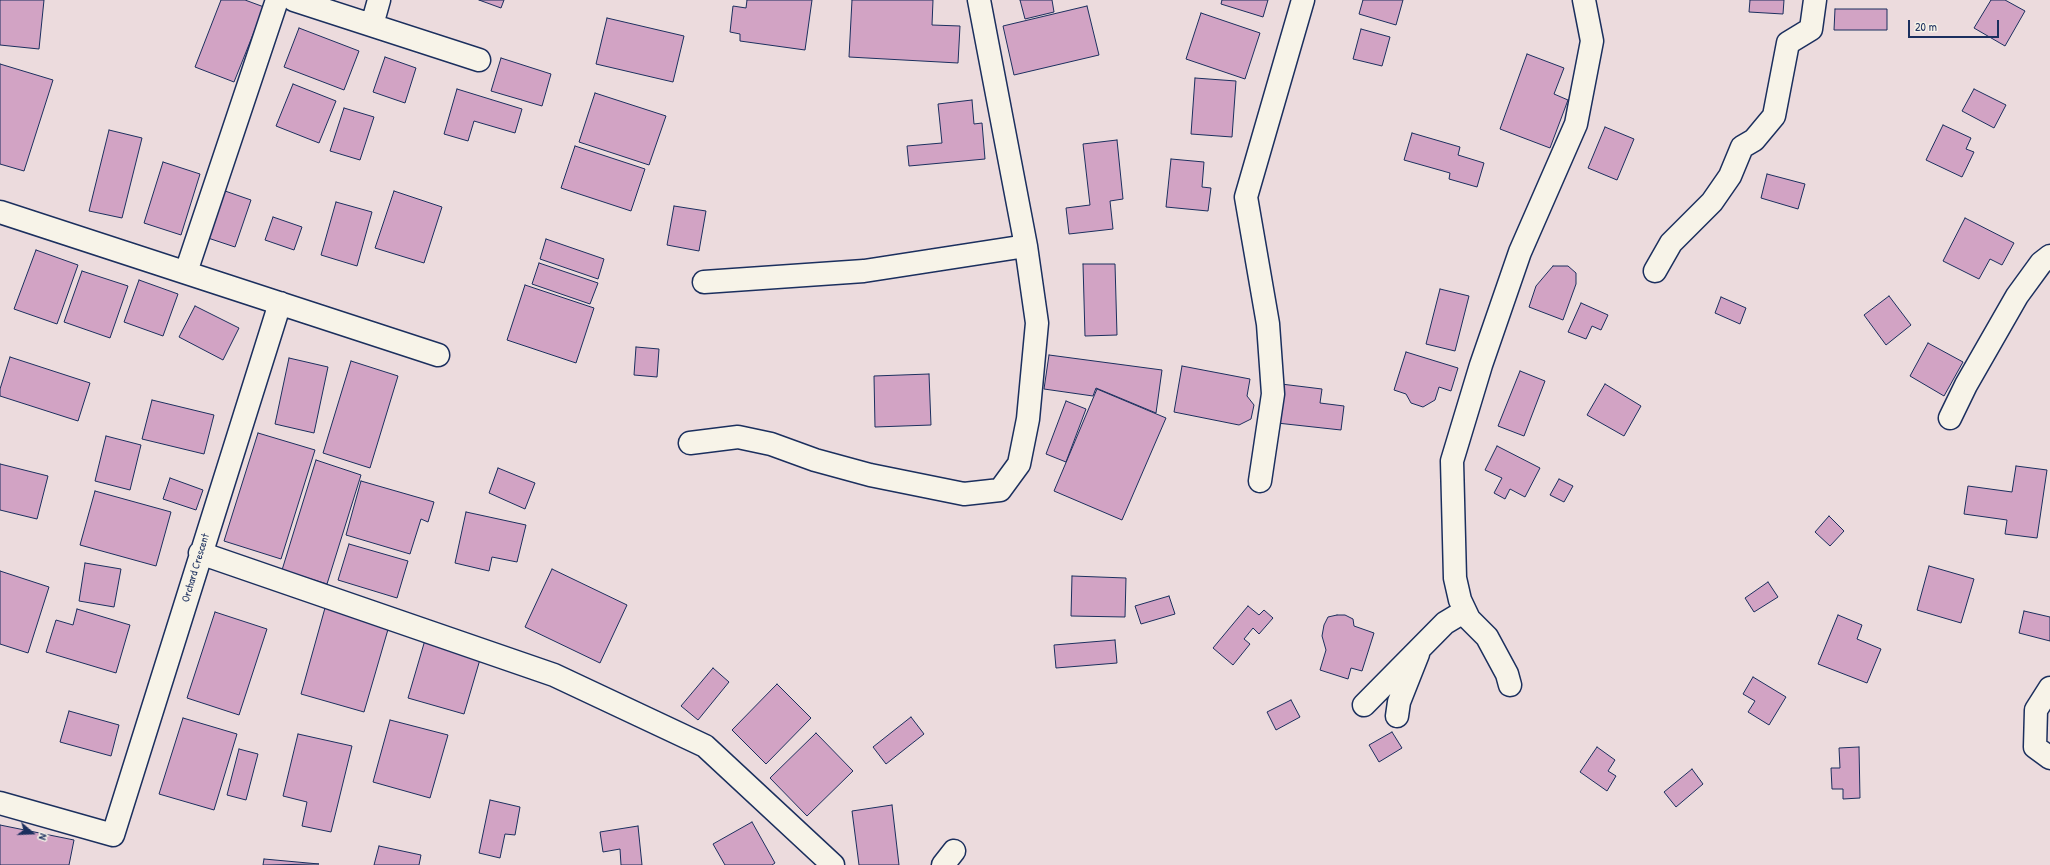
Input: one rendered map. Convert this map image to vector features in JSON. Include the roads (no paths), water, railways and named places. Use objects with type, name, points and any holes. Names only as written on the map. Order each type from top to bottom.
[{"type":"street","points":[[186,272],[277,0]]},
{"type":"street","points":[[294,0],[479,60]]},
{"type":"street","points":[[372,25],[379,0]]},
{"type":"street","points":[[690,443],[738,437],[771,444],[815,460],[870,475],[964,494],[1000,490],[1019,464],[1028,420],[1037,323],[1026,246],[979,0]]},
{"type":"street","points":[[1260,481],[1273,394],[1268,324],[1246,196],[1303,0]]},
{"type":"street","points":[[1510,685],[1507,674],[1487,637],[1469,619],[1460,600],[1455,578],[1452,461],[1481,365],[1520,252],[1576,124],[1592,41],[1584,0]]},
{"type":"street","points":[[1655,271],[1671,243],[1712,202],[1730,176],[1742,147],[1754,140],[1774,116],[1788,43],[1811,29],[1816,0]]},
{"type":"street","points":[[0,212],[438,355]]},
{"type":"street","points":[[704,282],[864,271],[1026,246]]},
{"type":"street","points":[[1950,418],[1966,385],[2017,296],[2041,263],[2050,256]]},
{"type":"street","name":"Orchard Crescent","points":[[0,804],[113,835],[200,553],[280,303]]},
{"type":"street","points":[[200,553],[554,675],[705,746],[833,865]]},
{"type":"street","points":[[1364,705],[1445,623],[1465,611]]},
{"type":"street","points":[[1397,716],[1399,702],[1422,646]]},
{"type":"street","points":[[2050,688],[2036,710],[2035,747],[2050,758]]}]
